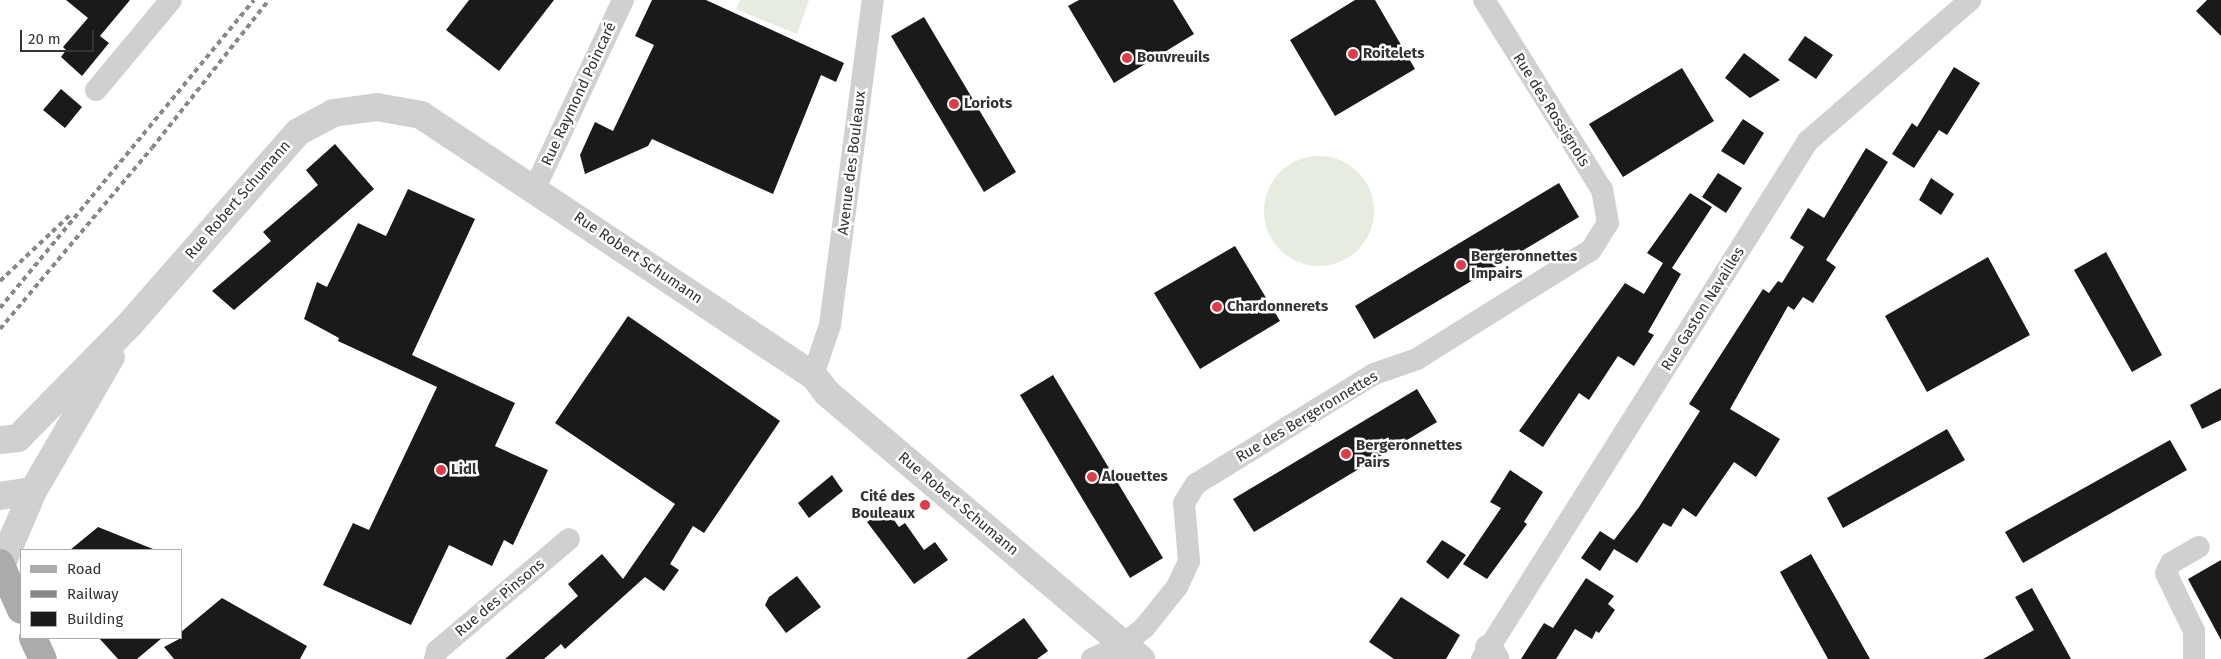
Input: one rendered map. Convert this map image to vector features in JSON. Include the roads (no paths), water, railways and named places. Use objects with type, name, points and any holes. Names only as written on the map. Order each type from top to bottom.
[{"type":"main road","points":[[1,564],[20,608]]},
{"type":"main road","points":[[34,639],[43,659]]},
{"type":"street","points":[[96,90],[171,0]]},
{"type":"street","name":"Rue Raymond Poincaré","points":[[535,188],[623,0]]},
{"type":"street","name":"Avenue des Bouleaux","points":[[813,375],[830,326],[873,0]]},
{"type":"street","name":"Rue des Rossignols","points":[[1484,0],[1602,190],[1608,223]]},
{"type":"street","name":"Rue Gaston Navailles","points":[[1489,655],[1808,141],[1970,0]]},
{"type":"street","name":"Rue Robert Schumann","points":[[6,445],[130,324],[298,132],[333,113],[377,107],[421,115],[535,188],[813,375],[827,393],[1132,652]]},
{"type":"street","name":"Rue des Bergeronnettes","points":[[1132,652],[1144,628],[1177,587],[1190,561],[1184,503],[1196,484],[1374,374],[1417,359],[1591,250],[1608,223]]},
{"type":"street","name":"Rue Robert Schumann","points":[[1,564],[33,491],[130,324]]},
{"type":"street","points":[[0,496],[33,491]]},
{"type":"street","name":"Rue des Pinsons","points":[[435,659],[437,651],[569,540]]},
{"type":"street","points":[[2194,659],[2194,631],[2166,573],[2171,562],[2199,547]]},
{"type":"street","points":[[1092,659],[1132,652]]},
{"type":"railway","points":[[0,308],[254,0]]},
{"type":"railway","points":[[0,329],[152,148],[269,0]]},
{"type":"railway","points":[[0,281],[71,214]]},
{"type":"place","name":"Roitelets","points":[[1353,54]]},
{"type":"place","name":"Bouvreuils","points":[[1127,58]]},
{"type":"place","name":"Loriots","points":[[954,104]]},
{"type":"place","name":"Bergeronnettes Impairs","points":[[1461,265]]},
{"type":"place","name":"Chardonnerets","points":[[1217,307]]},
{"type":"place","name":"Bergeronnettes Pairs","points":[[1346,454]]},
{"type":"place","name":"Lidl","points":[[441,470]]},
{"type":"place","name":"Alouettes","points":[[1092,477]]},
{"type":"place","name":"Cité des Bouleaux","points":[[925,505]]}]
